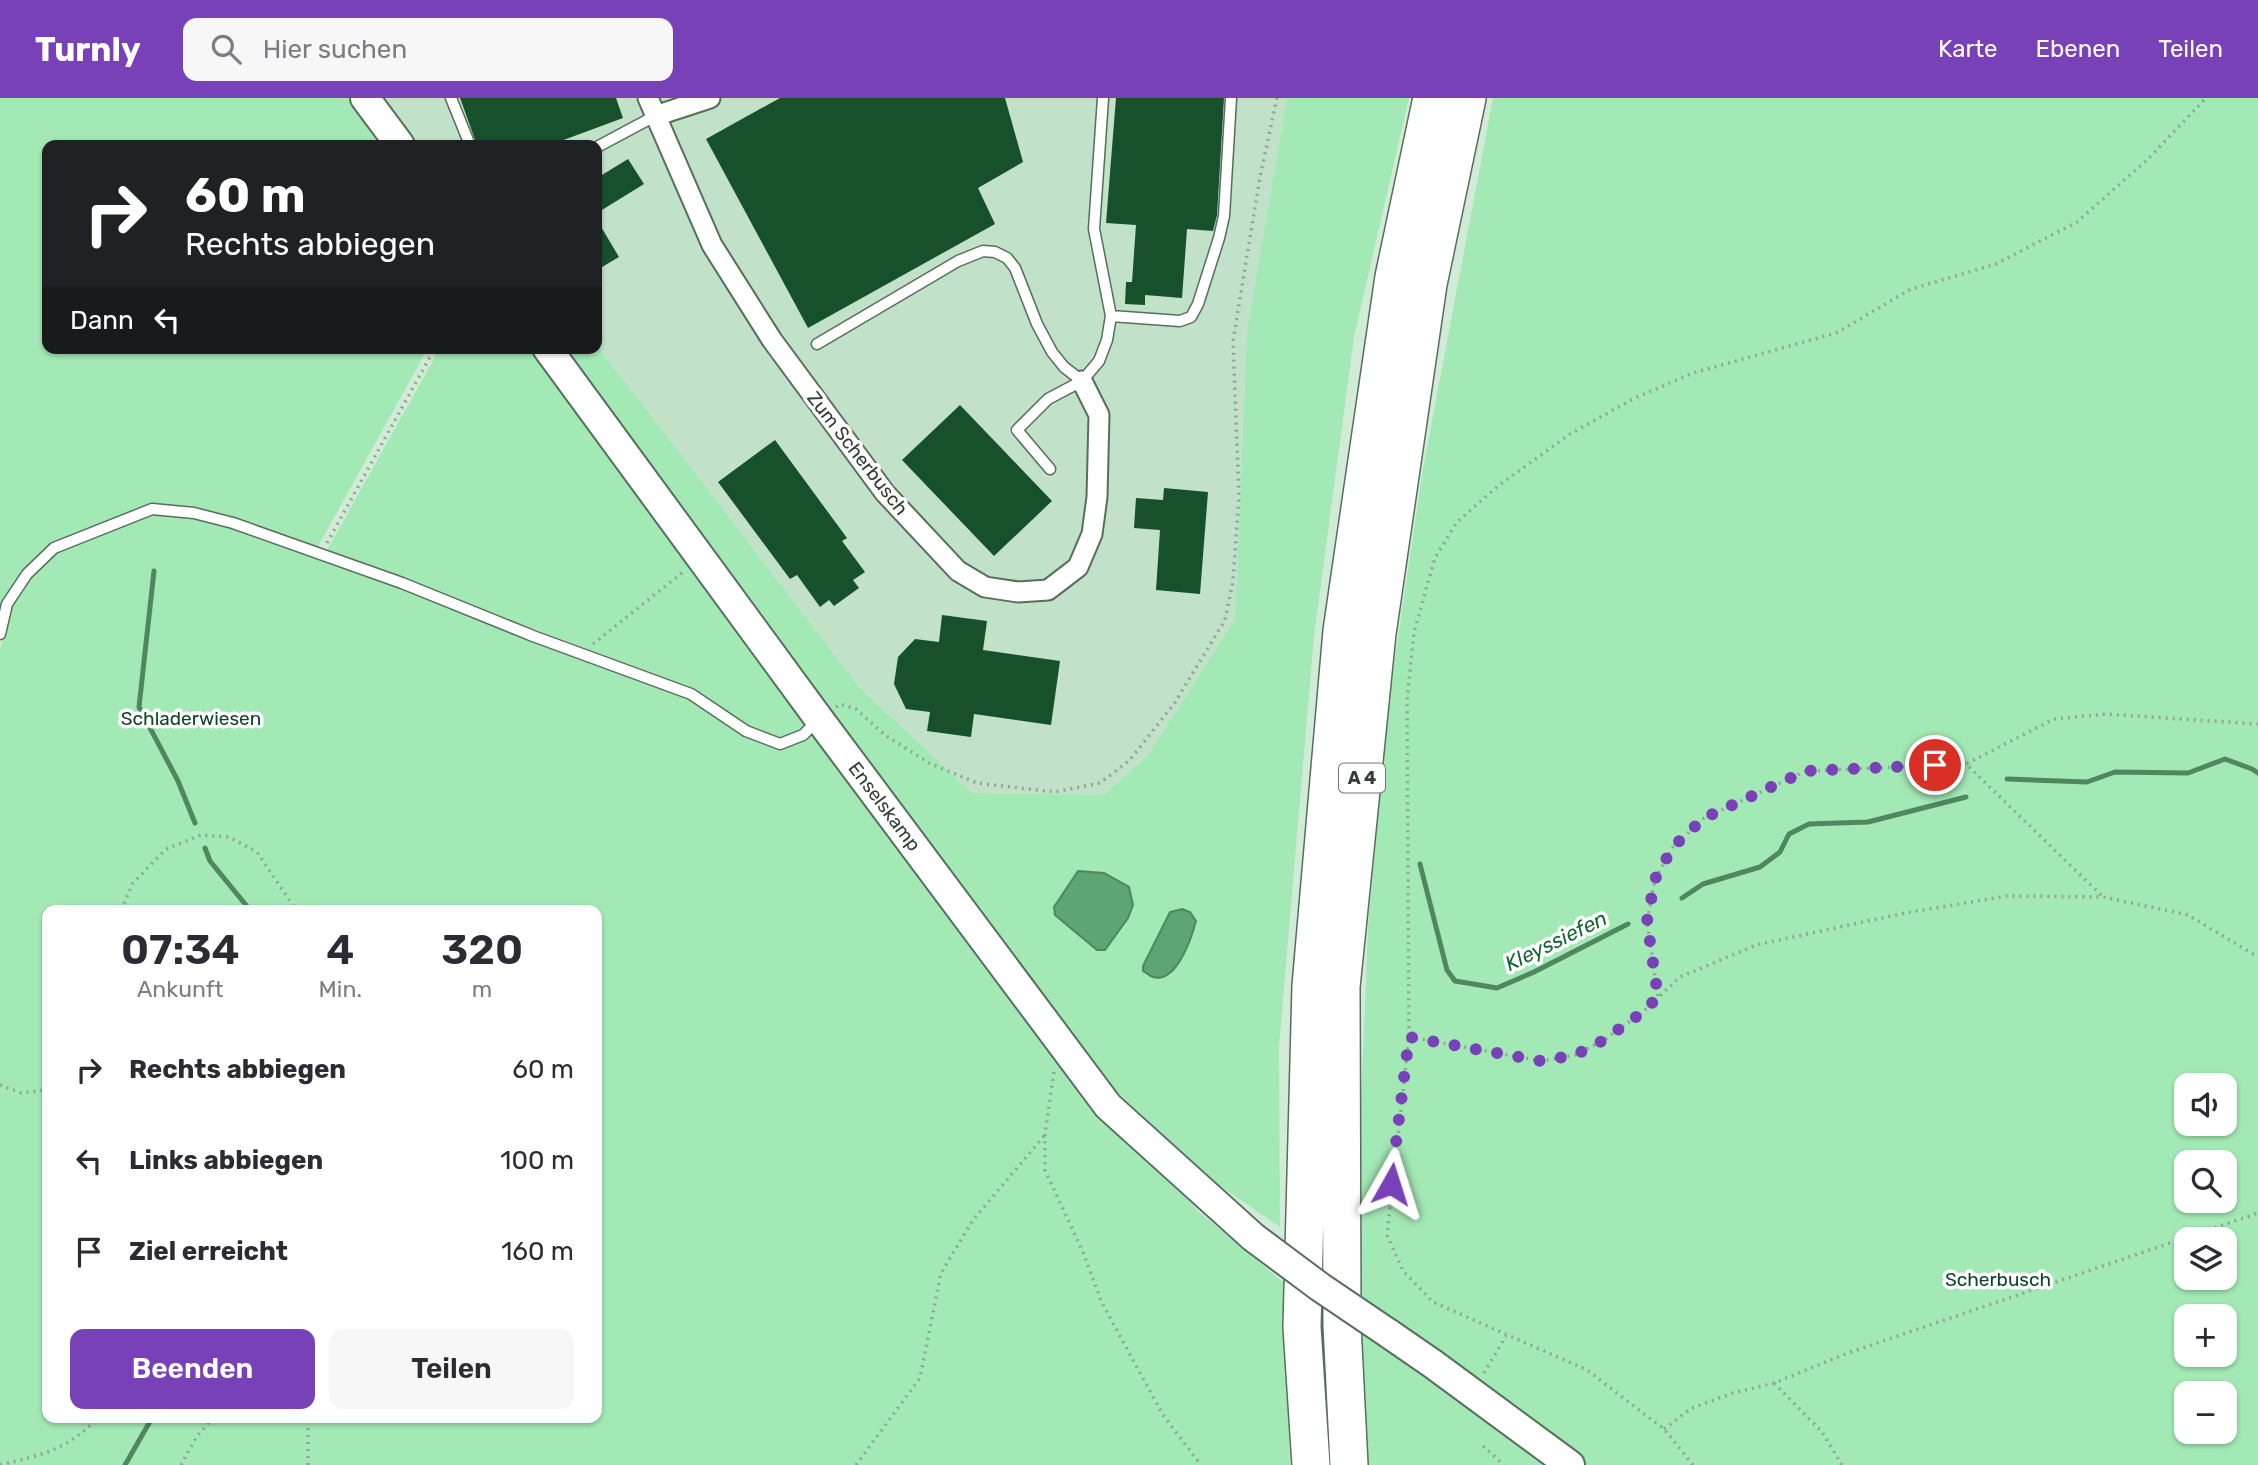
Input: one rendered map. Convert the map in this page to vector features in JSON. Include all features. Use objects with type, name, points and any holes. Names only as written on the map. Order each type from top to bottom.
[{"type":"highway","name":"A 4","points":[[1311,1465],[1302,1327],[1311,986],[1342,631],[1394,276],[1432,98]]},
{"type":"highway","name":"A 4","points":[[1349,1465],[1342,1325],[1341,987],[1377,633],[1428,284],[1467,98]]},
{"type":"main road","points":[[365,98],[396,140]]},
{"type":"main road","name":"Enselskamp","points":[[551,354],[1108,1106],[1253,1237],[1570,1465]]},
{"type":"street","points":[[652,107],[710,98]]},
{"type":"street","name":"Zum Scherbusch","points":[[652,107],[712,245],[772,340],[885,493],[958,571],[985,587],[1018,592],[1048,590],[1078,567],[1092,534],[1097,497],[1099,415],[1082,381]]},
{"type":"lane","points":[[451,98],[468,140]]},
{"type":"lane","points":[[1050,469],[1017,430],[1048,399],[1082,381],[1098,361],[1107,341],[1111,316],[1094,229],[1103,98]]},
{"type":"lane","points":[[1111,316],[1180,321],[1191,317],[1198,304],[1224,216],[1231,98]]},
{"type":"lane","points":[[602,143],[652,107]]},
{"type":"lane","points":[[817,344],[958,261],[983,251],[995,252],[1007,258],[1015,268],[1037,324],[1052,352],[1064,367],[1082,381]]},
{"type":"lane","points":[[0,635],[7,604],[27,574],[54,548],[152,509],[194,513],[233,523],[402,583],[691,694],[746,731],[780,744],[803,735],[819,719]]},
{"type":"path","points":[[819,719],[840,704],[856,709],[884,735],[929,763],[977,783],[1055,792],[1100,783],[1129,761],[1174,704],[1225,620],[1233,581],[1239,496],[1233,341],[1260,177],[1277,98]]},
{"type":"path","points":[[1693,1465],[1664,1429],[1587,1370],[1433,1302],[1403,1271],[1387,1234],[1409,1037],[1407,701],[1414,632],[1435,558],[1457,522],[1498,486],[1570,434],[1633,399],[1693,373],[1836,332],[1911,289],[1996,264],[2077,222],[2147,160],[2206,98]]},
{"type":"path","points":[[321,554],[432,354]]},
{"type":"path","points":[[581,654],[701,558]]},
{"type":"path","points":[[1658,997],[1647,921],[1655,879],[1673,847],[1704,818],[1806,771],[1966,764],[2054,719],[2105,715],[2258,724]]},
{"type":"path","points":[[1966,764],[2102,897]]},
{"type":"path","points":[[123,905],[132,883],[166,849],[201,835],[229,837],[257,852],[293,905]]},
{"type":"path","points":[[1409,1037],[1541,1061],[1575,1055],[1604,1040],[1644,1011],[1680,977],[1756,945],[1905,913],[2007,895],[2102,897],[2188,915],[2258,957]]},
{"type":"path","points":[[1067,1053],[1052,1074],[1045,1134],[1045,1170],[1083,1252],[1102,1303],[1163,1415],[1201,1465]]},
{"type":"path","points":[[0,1085],[21,1093],[42,1091]]},
{"type":"path","points":[[856,1465],[920,1378],[941,1273],[973,1220],[1045,1134]]},
{"type":"path","points":[[1664,1429],[1692,1408],[1733,1393],[1774,1382],[1847,1353],[2258,1213]]},
{"type":"path","points":[[1473,1393],[1506,1336]]},
{"type":"path","points":[[1774,1382],[1822,1432],[1842,1465]]},
{"type":"path","points":[[0,1465],[52,1452],[81,1434],[93,1423]]},
{"type":"path","points":[[181,1465],[197,1436],[209,1423]]},
{"type":"path","points":[[308,1423],[308,1465]]},
{"type":"path","points":[[1483,1446],[1504,1465]]},
{"type":"shaded area","points":[[382,98],[1287,98],[1247,332],[1235,619],[1147,757],[1103,795],[972,793],[859,687],[602,353],[602,140],[411,140]]},
{"type":"shaded area","points":[[1078,871],[1104,873],[1129,887],[1133,905],[1128,918],[1105,950],[1097,950],[1055,915],[1054,907]]},
{"type":"shaded area","points":[[1182,909],[1190,912],[1196,921],[1187,947],[1169,973],[1162,977],[1152,977],[1143,971],[1143,966],[1170,912]]},
{"type":"green space","points":[[0,98],[356,98],[387,140],[42,140],[42,354],[425,354],[317,548],[234,518],[192,509],[150,506],[48,547],[20,573],[0,611]]},
{"type":"green space","points":[[1287,98],[1409,98],[1354,337],[1314,636],[1279,1047],[1280,1227],[1211,1180],[1113,1088],[826,708],[566,354],[602,353],[859,687],[972,793],[1103,795],[1147,757],[1235,619],[1247,332]]},
{"type":"green space","name":"Scherbusch","points":[[1493,98],[2258,98],[2258,1465],[1360,1465],[1352,1324],[1368,928],[1388,704],[1423,469]]},
{"type":"green space","points":[[437,354],[538,354],[810,723],[789,735],[772,736],[737,718],[696,689],[326,552]]},
{"type":"green space","name":"Schladerwiesen","points":[[154,513],[195,517],[234,527],[403,588],[687,697],[744,733],[779,749],[804,740],[818,729],[1106,1110],[1199,1212],[1284,1283],[1290,1465],[0,1465],[0,650],[10,606],[28,577],[56,551]]},
{"type":"building","points":[[460,98],[616,98],[623,118],[564,140],[475,140]]},
{"type":"building","points":[[780,98],[1005,98],[1023,162],[978,188],[995,224],[808,328],[706,139]]},
{"type":"building","points":[[1116,98],[1224,98],[1217,215],[1213,231],[1187,229],[1182,298],[1145,295],[1145,305],[1125,304],[1126,282],[1132,282],[1136,225],[1106,223]]},
{"type":"building","points":[[628,159],[644,184],[602,210],[602,175]]},
{"type":"building","points":[[602,228],[619,257],[602,267]]},
{"type":"building","points":[[960,405],[1052,501],[994,556],[902,460]]},
{"type":"building","points":[[775,440],[847,538],[842,541],[865,572],[853,580],[859,588],[834,606],[829,600],[820,607],[797,575],[790,579],[718,482]]},
{"type":"building","points":[[1164,488],[1208,492],[1200,594],[1156,590],[1160,530],[1134,528],[1136,498],[1163,500]]},
{"type":"building","points":[[942,615],[987,621],[983,650],[1060,661],[1051,725],[974,714],[971,737],[927,731],[930,712],[906,709],[894,684],[898,657],[915,639],[939,642]]},
{"type":"waterway","points":[[154,571],[139,707],[178,781],[195,823]]},
{"type":"waterway","name":"Kleyssiefen","points":[[2007,779],[2087,782],[2115,772],[2188,773],[2225,759],[2258,773]]},
{"type":"waterway","name":"Kleyssiefen","points":[[1682,898],[1703,884],[1760,867],[1780,852],[1789,834],[1809,824],[1868,822],[1966,797]]},
{"type":"waterway","points":[[205,848],[210,861],[246,905]]},
{"type":"waterway","name":"Kleyssiefen","points":[[1420,864],[1447,970],[1455,981],[1497,988],[1628,924]]},
{"type":"waterway","points":[[125,1465],[149,1423]]},
{"type":"route","points":[[1391,1184],[1409,1037],[1541,1061],[1575,1055],[1604,1040],[1644,1011],[1658,997],[1647,921],[1655,879],[1673,847],[1704,818],[1806,771],[1935,765]]}]
